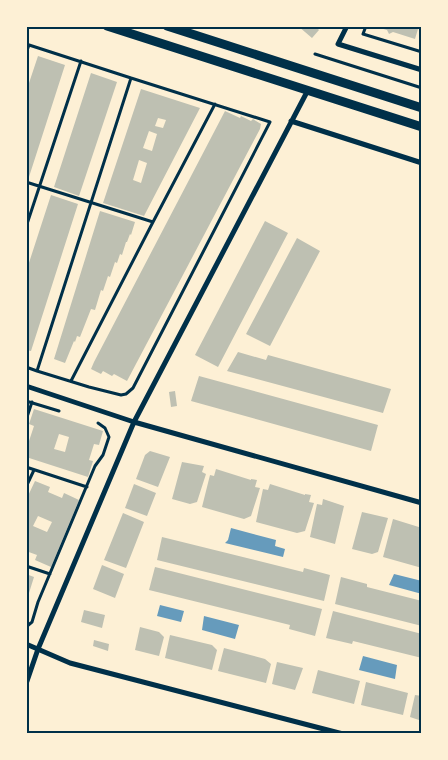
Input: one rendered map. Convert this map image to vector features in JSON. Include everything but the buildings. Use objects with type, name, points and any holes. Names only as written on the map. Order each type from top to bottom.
[{"type":"street","points":[[107,26],[422,127]]},
{"type":"street","points":[[167,26],[422,108]]},
{"type":"street","points":[[347,26],[338,44],[422,70]]},
{"type":"street","points":[[26,684],[38,649],[134,422],[308,90]]},
{"type":"street","points":[[291,121],[422,164]]},
{"type":"street","points":[[26,386],[134,422],[422,503]]},
{"type":"street","points":[[26,644],[70,663],[343,734]]},
{"type":"path","points":[[366,26],[364,34],[422,52]]},
{"type":"path","points":[[26,54],[28,44],[270,122],[131,391],[121,395],[26,367]]},
{"type":"path","points":[[315,54],[422,88]]},
{"type":"path","points":[[26,227],[81,62]]},
{"type":"path","points":[[37,371],[131,78]]},
{"type":"path","points":[[70,381],[215,104]]},
{"type":"path","points":[[26,182],[153,222]]},
{"type":"path","points":[[26,401],[60,411]]},
{"type":"path","points":[[26,420],[32,402]]},
{"type":"path","points":[[26,627],[32,622],[38,602],[96,466],[103,455],[108,437],[105,428],[97,422]]},
{"type":"path","points":[[26,467],[87,487]]},
{"type":"path","points":[[26,487],[34,469]]},
{"type":"path","points":[[26,566],[50,574]]},
{"type":"water","points":[[231,528],[276,540],[275,546],[285,549],[283,557],[225,543],[228,540]]},
{"type":"water","points":[[394,574],[422,581],[422,594],[389,585]]},
{"type":"water","points":[[160,605],[184,611],[181,622],[157,616]]},
{"type":"water","points":[[204,616],[239,625],[235,639],[202,630]]},
{"type":"water","points":[[363,656],[397,665],[395,679],[359,670]]}]
